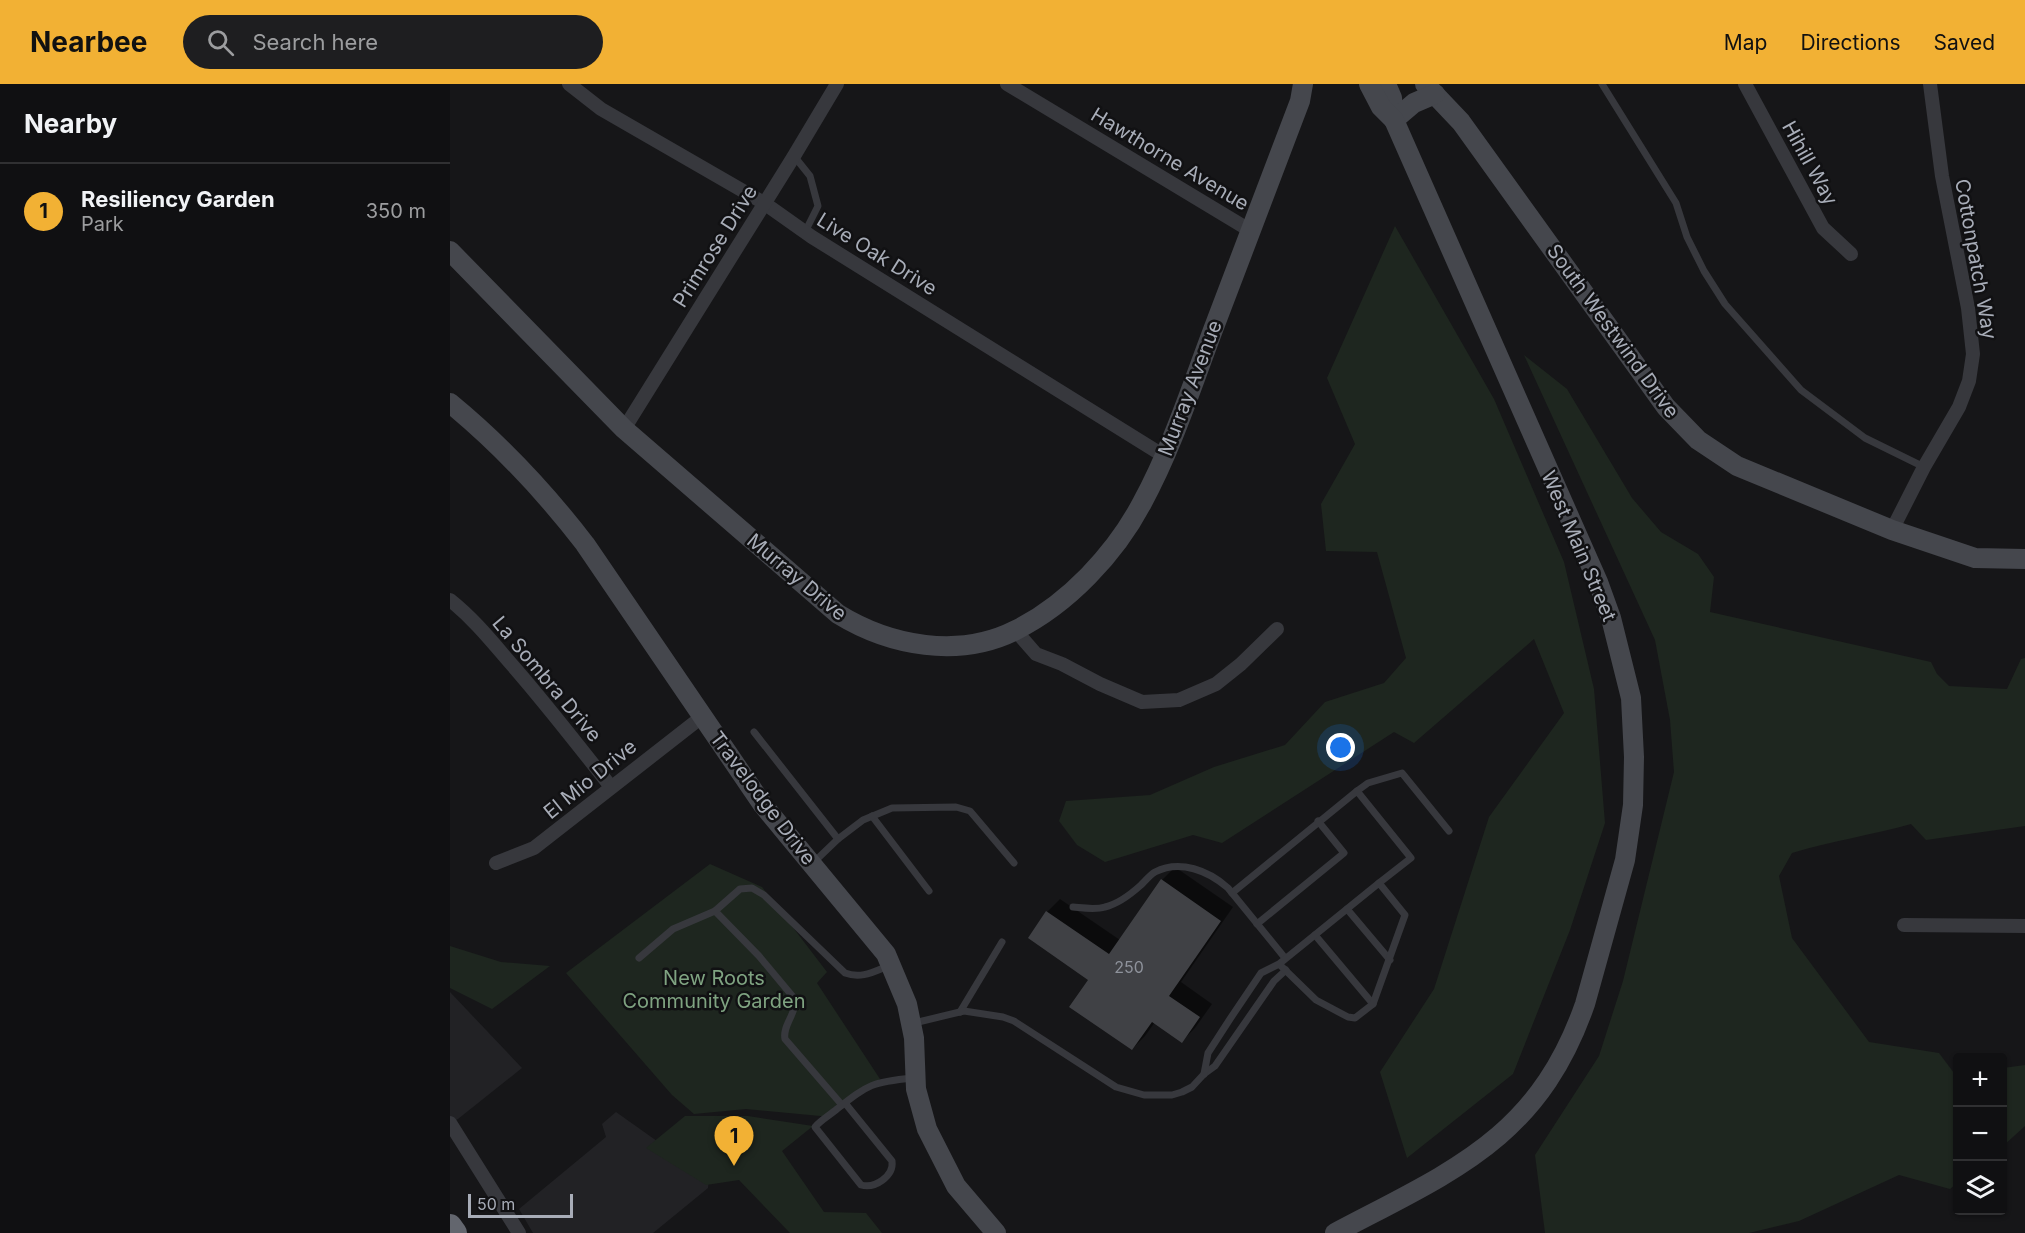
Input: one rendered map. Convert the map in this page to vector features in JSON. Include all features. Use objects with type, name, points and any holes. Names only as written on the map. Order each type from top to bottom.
[{"type":"highway","points":[[450,1226],[455,1233]]},
{"type":"street","name":"Live Oak Drive","points":[[569,84],[601,109],[764,203],[805,232],[1164,456]]},
{"type":"street","name":"Primrose Drive","points":[[624,429],[795,156],[837,84]]},
{"type":"street","name":"Hawthorne Avenue","points":[[1007,84],[1251,231]]},
{"type":"street","name":"Murray Avenue","points":[[1016,630],[1058,602],[1095,568],[1128,526],[1141,504],[1164,456],[1251,231],[1301,93],[1317,84]]},
{"type":"street","name":"West Main Street","points":[[1369,84],[1381,107],[1394,120]]},
{"type":"street","name":"West Main Street","points":[[1335,1233],[1458,1168],[1477,1155],[1513,1125],[1543,1089],[1568,1048],[1585,1005],[1625,860],[1633,805],[1634,757],[1631,698],[1611,618],[1598,582],[1394,120],[1392,98],[1386,84]]},
{"type":"street","name":"Hihill Way","points":[[1745,84],[1823,228],[1851,254]]},
{"type":"street","name":"Cottonpatch Way","points":[[1892,530],[1924,467],[1959,407],[1969,381],[1973,354],[1968,308],[1942,177],[1930,84]]},
{"type":"street","points":[[1394,120],[1430,89]]},
{"type":"street","name":"South Westwind Drive","points":[[1430,89],[1461,122],[1666,407],[1686,429],[1711,450],[1737,466],[1892,530],[1975,558],[2025,559]]},
{"type":"street","name":"Murray Drive","points":[[450,251],[624,429],[824,603],[854,623],[887,638],[905,642],[942,646],[980,642],[1016,630]]},
{"type":"street","name":"Travelodge Drive","points":[[450,403],[504,452],[560,512],[585,544],[763,805],[886,954],[907,1004],[914,1038],[916,1089],[927,1129],[956,1186],[996,1233]]},
{"type":"street","name":"La Sombra Drive","points":[[450,600],[463,610],[496,646],[611,787]]},
{"type":"street","points":[[1016,630],[1036,654],[1143,702],[1179,700],[1216,684],[1241,664],[1277,629]]},
{"type":"street","name":"El Mio Drive","points":[[496,863],[534,848],[703,716]]},
{"type":"street","points":[[1904,925],[2025,926]]},
{"type":"street","points":[[450,1123],[519,1233]]},
{"type":"lane","points":[[1602,84],[1676,203],[1687,237],[1704,271],[1725,304],[1801,390],[1865,438],[1924,467]]},
{"type":"lane","points":[[795,156],[810,176],[818,206],[805,232]]},
{"type":"lane","points":[[754,732],[838,839]]},
{"type":"lane","points":[[1232,893],[1318,821],[1368,783],[1402,773],[1449,831]]},
{"type":"lane","points":[[1204,1074],[1208,1053],[1261,973],[1279,964],[1411,858],[1357,791]]},
{"type":"lane","points":[[812,864],[838,839],[863,820],[892,808],[956,807],[970,811],[1014,863]]},
{"type":"lane","points":[[872,816],[929,891]]},
{"type":"lane","points":[[1257,924],[1344,853],[1318,821]]},
{"type":"lane","points":[[1073,908],[1107,907],[1135,891],[1154,872],[1180,867],[1205,872],[1218,879],[1232,893],[1285,958]]},
{"type":"lane","points":[[1279,964],[1316,1000],[1348,1017],[1354,1018],[1373,1004],[1405,915],[1379,883]]},
{"type":"lane","points":[[639,958],[673,929],[715,911],[740,889],[752,888],[764,895],[845,973],[862,976],[890,964]]},
{"type":"lane","points":[[1347,909],[1390,960]]},
{"type":"lane","points":[[715,911],[759,956],[794,998],[795,1007],[785,1031],[785,1039],[843,1104],[892,1161],[893,1167],[890,1173],[874,1186],[861,1185],[816,1129],[817,1125],[843,1104],[868,1085],[880,1081],[916,1077]]},
{"type":"lane","points":[[1315,935],[1373,1004]]},
{"type":"lane","points":[[960,1012],[1002,942]]},
{"type":"lane","points":[[911,1024],[960,1012],[1003,1017],[1014,1021],[1108,1082],[1144,1095],[1172,1095],[1192,1087],[1215,1066],[1274,981],[1286,970]]},
{"type":"shaded area","points":[[450,992],[522,1068],[450,1123]]},
{"type":"shaded area","points":[[616,1112],[709,1178],[708,1188],[653,1233],[533,1233],[519,1209],[606,1137],[602,1124]]},
{"type":"green space","points":[[1395,226],[1494,399],[1564,562],[1594,689],[1605,823],[1570,930],[1513,1074],[1407,1158],[1380,1072],[1434,989],[1489,817],[1564,713],[1534,639],[1414,743],[1394,732],[1222,843],[1193,835],[1105,862],[1077,845],[1059,821],[1066,801],[1150,795],[1214,767],[1285,745],[1325,702],[1384,683],[1406,658],[1377,552],[1326,551],[1321,504],[1355,444],[1327,378]]},
{"type":"green space","points":[[1524,355],[1567,389],[1632,498],[1661,532],[1698,554],[1714,577],[1710,612],[1931,662],[1937,674],[1949,686],[2007,689],[2021,659],[2025,658],[2025,826],[1926,840],[1911,824],[1792,853],[1779,876],[1792,938],[1869,1042],[1939,1053],[1953,1072],[1953,1186],[1950,1189],[1899,1175],[1799,1221],[1749,1233],[1545,1233],[1535,1155],[1599,1056],[1623,981],[1674,772],[1670,720],[1655,640]]},
{"type":"green space","name":"New Roots Community Garden","points":[[710,864],[762,887],[827,972],[817,983],[880,1079],[831,1117],[746,1109],[694,1114],[672,1095],[566,973]]},
{"type":"green space","points":[[450,946],[501,962],[550,966],[492,1009],[450,988]]},
{"type":"green space","points":[[2025,1065],[2025,1126],[2007,1142],[2007,1107],[2007,1067]]},
{"type":"green space","points":[[685,1116],[748,1116],[813,1126],[782,1151],[824,1212],[866,1213],[882,1233],[790,1233],[739,1180],[706,1185],[646,1148]]},
{"type":"building","points":[[1161,879],[1221,921],[1169,996],[1200,1017],[1182,1043],[1152,1022],[1132,1050],[1069,1007],[1088,980],[1028,938],[1046,911],[1109,954]]},
{"type":"place","name":"Resiliency Garden","points":[[734,1166]]}]
